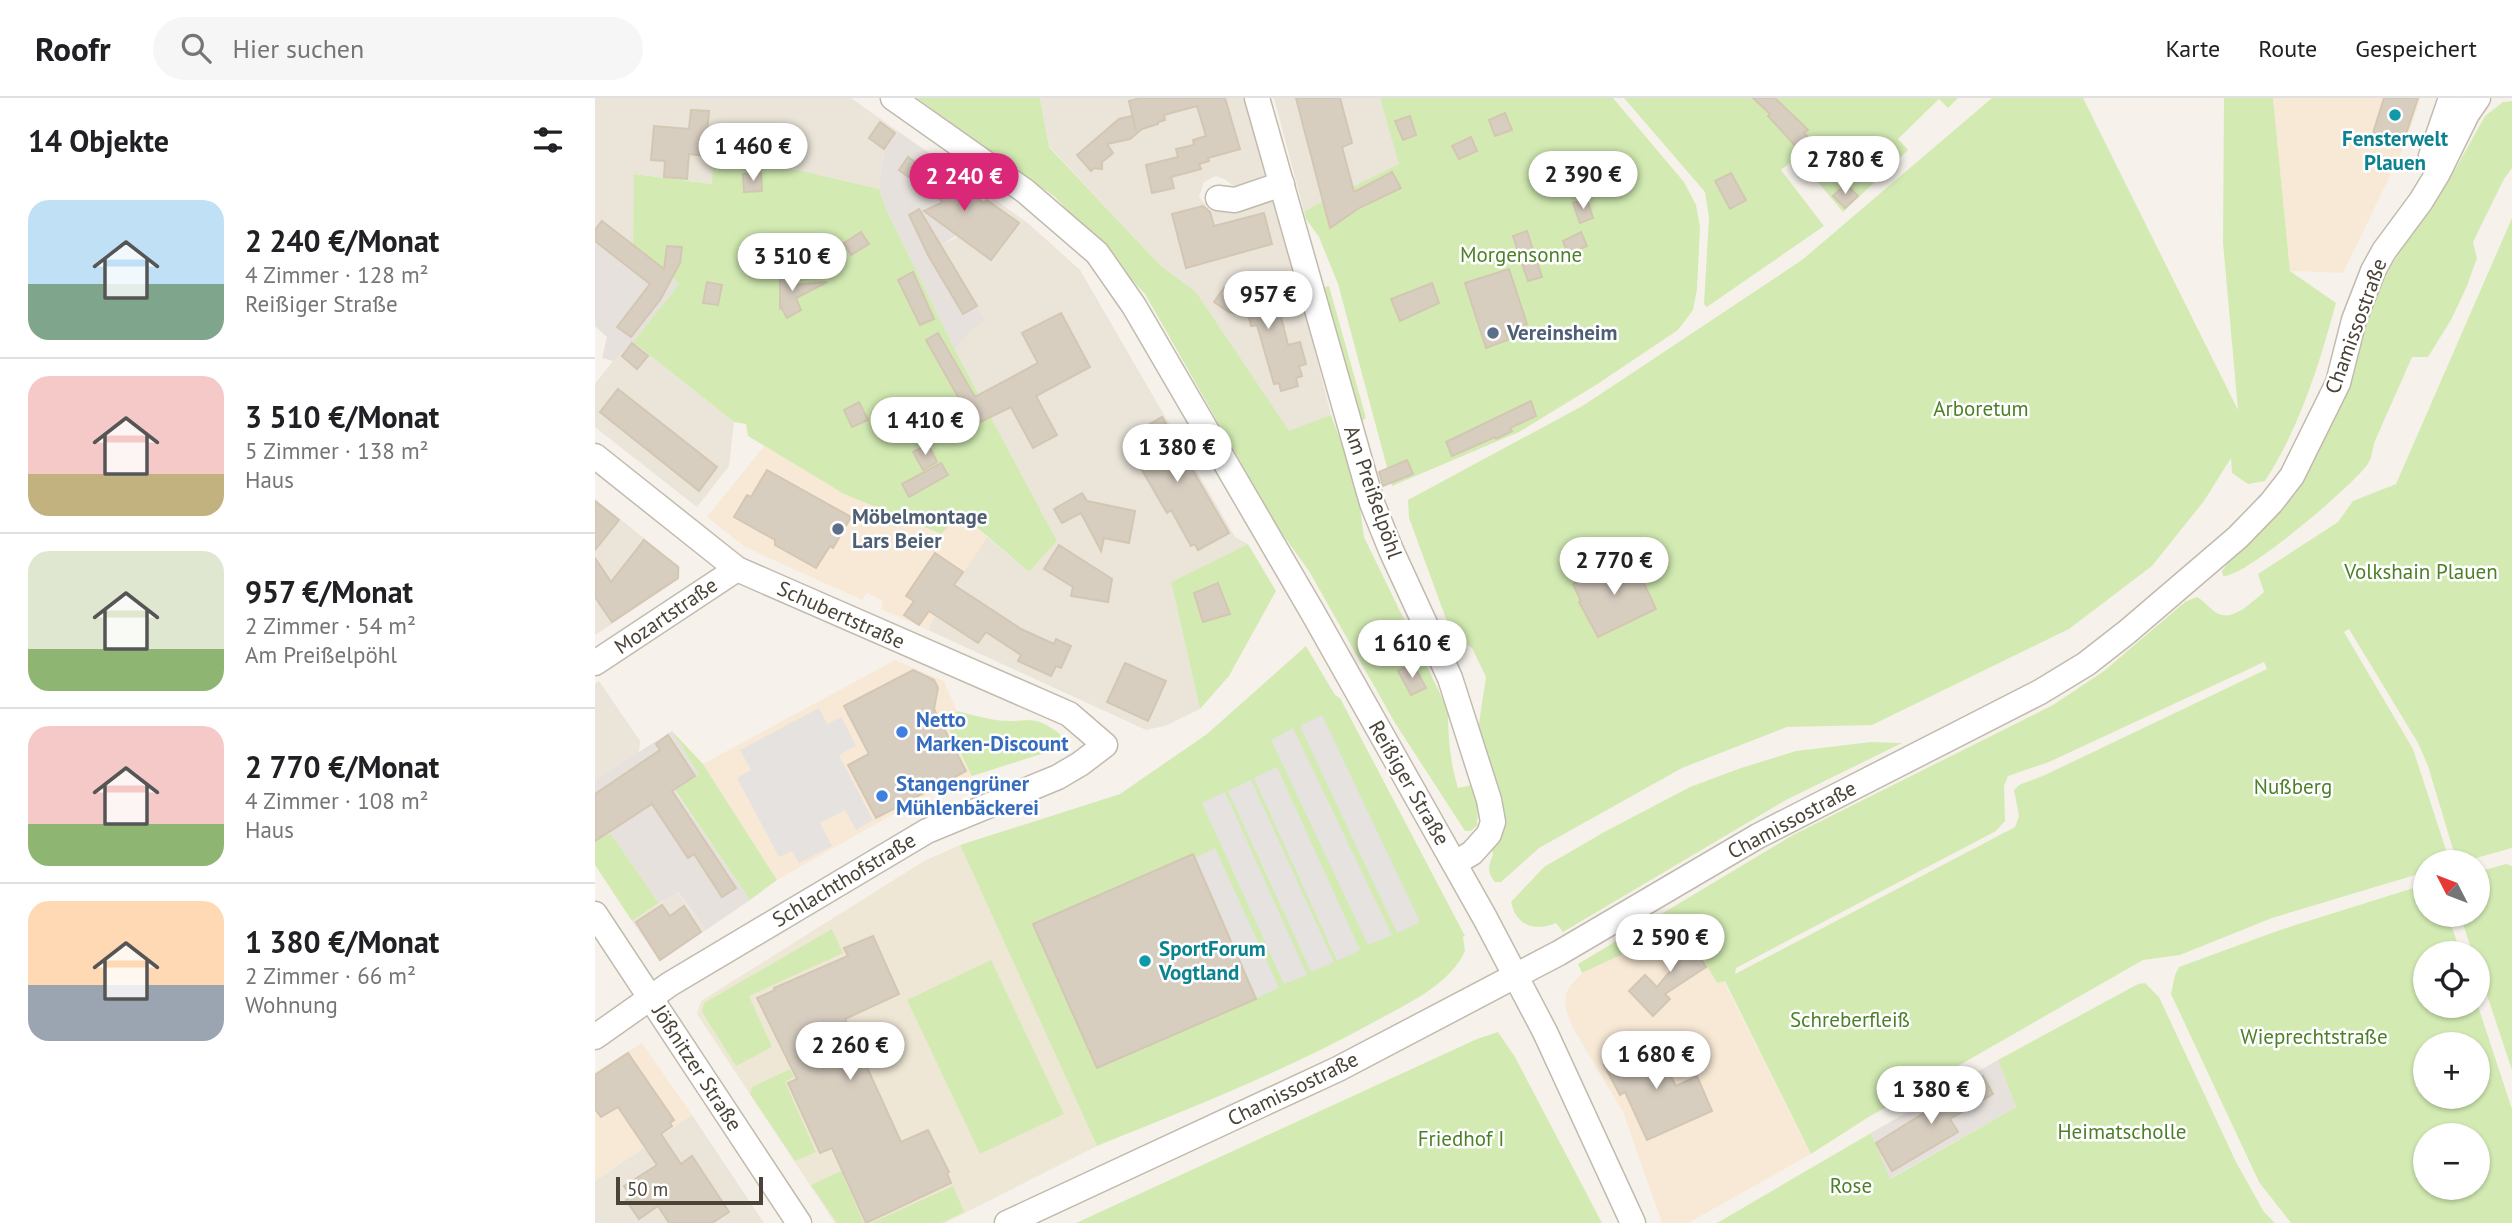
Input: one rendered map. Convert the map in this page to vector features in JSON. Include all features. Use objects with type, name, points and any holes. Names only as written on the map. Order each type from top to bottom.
[{"type":"street","name":"Reißiger Straße","points":[[893,98],[1025,191],[1097,253],[1134,306],[1455,863],[1545,1032],[1633,1223]]},
{"type":"street","name":"Am Preißelpöhl","points":[[1257,98],[1372,503],[1450,678],[1489,800],[1493,822],[1489,834],[1472,853],[1455,863]]},
{"type":"street","name":"Chamissostraße","points":[[1007,1223],[1338,1069],[1569,948],[1793,818],[2041,692],[2086,664],[2166,601],[2247,528],[2292,476],[2338,383],[2354,320],[2373,271],[2398,230],[2420,184],[2451,98]]},
{"type":"street","name":"Chamissostraße","points":[[2398,230],[2421,201],[2438,173],[2467,114],[2478,98]]},
{"type":"street","points":[[1218,198],[1235,200],[1282,184]]},
{"type":"street","name":"Schubertstraße","points":[[595,456],[737,569],[1069,714],[1105,745]]},
{"type":"street","name":"Mozartstraße","points":[[595,663],[737,569]]},
{"type":"street","name":"Schlachthofstraße","points":[[595,1037],[651,998],[927,831],[1058,777],[1105,745]]},
{"type":"street","name":"Jößnitzer Straße","points":[[595,914],[799,1223]]},
{"type":"shaded area","points":[[595,98],[851,98],[899,132],[883,154],[879,189],[798,170],[714,163],[713,184],[635,174],[633,246],[595,230]]},
{"type":"shaded area","points":[[1040,98],[1249,98],[1269,177],[1241,191],[1216,176],[1204,182],[1199,197],[1210,210],[1223,212],[1271,196],[1276,200],[1331,415],[1289,432],[1196,292],[1161,266],[1049,146]]},
{"type":"shaded area","points":[[1274,98],[1380,98],[1400,164],[1304,211]]},
{"type":"shaded area","points":[[2273,98],[2421,98],[2403,149],[2343,273],[2290,271]]},
{"type":"shaded area","points":[[899,132],[990,196],[964,231],[941,245],[985,320],[971,330],[955,350],[886,209],[879,189],[883,154]]},
{"type":"shaded area","points":[[990,196],[1029,224],[1080,270],[1235,537],[1248,544],[1171,582],[1200,709],[1165,726],[1146,730],[928,630],[935,615],[987,537],[1029,572],[1057,541],[955,350],[971,330],[985,320],[941,245],[964,231]]},
{"type":"shaded area","points":[[602,221],[679,284],[633,342],[613,361],[602,358],[607,337],[595,326],[595,230]]},
{"type":"shaded area","points":[[633,342],[734,422],[729,466],[697,507],[595,427],[595,384]]},
{"type":"shaded area","points":[[764,446],[844,494],[940,534],[961,514],[987,537],[935,615],[928,630],[881,609],[883,601],[867,593],[862,600],[745,547],[707,517]]},
{"type":"shaded area","points":[[595,499],[680,567],[679,579],[595,635]]},
{"type":"shaded area","points":[[895,660],[944,681],[957,711],[950,732],[972,776],[918,800],[777,880],[703,764]]},
{"type":"shaded area","points":[[599,681],[640,741],[639,752],[595,780],[595,684]]},
{"type":"shaded area","points":[[819,708],[827,724],[841,717],[856,746],[839,755],[873,820],[856,830],[845,810],[820,823],[832,846],[799,863],[792,851],[779,857],[737,778],[751,770],[740,750]]},
{"type":"shaded area","points":[[1322,715],[1420,922],[1397,933],[1300,726]]},
{"type":"shaded area","points":[[1293,728],[1392,935],[1368,945],[1271,740]]},
{"type":"shaded area","points":[[672,731],[700,774],[675,791],[750,900],[706,930],[678,892],[659,903],[611,834],[600,838],[595,830],[595,780]]},
{"type":"shaded area","points":[[1277,767],[1360,950],[1337,961],[1254,778]]},
{"type":"shaded area","points":[[1251,780],[1334,962],[1311,972],[1228,791]]},
{"type":"shaded area","points":[[1225,792],[1307,975],[1284,984],[1202,803]]},
{"type":"shaded area","points":[[960,845],[1097,1146],[945,1223],[835,1223],[697,1014],[701,1001],[924,861]]},
{"type":"shaded area","points":[[1215,848],[1279,988],[1257,998],[1195,858]]},
{"type":"shaded area","points":[[677,892],[706,930],[660,961],[632,921]]},
{"type":"shaded area","points":[[1683,925],[1717,982],[1724,981],[1811,1154],[1688,1223],[1662,1223],[1623,1112],[1574,1030],[1565,1002],[1566,993],[1582,973]]},
{"type":"shaded area","points":[[642,1043],[692,1115],[595,1181],[595,1072]]},
{"type":"shaded area","points":[[1998,1060],[2016,1107],[1889,1179],[1871,1133]]},
{"type":"shaded area","points":[[692,1115],[764,1223],[595,1223],[595,1181]]},
{"type":"green space","points":[[917,98],[1040,98],[1049,147],[1161,266],[1196,292],[1289,431],[1331,415],[1357,485],[1364,537],[1448,710],[1455,778],[1458,788],[1471,785],[1478,801],[1477,826],[1465,831],[1395,723],[1309,571],[1278,528],[1145,294],[1055,197]]},
{"type":"green space","name":"Morgensonne","points":[[1380,98],[1613,98],[1684,182],[1696,205],[1700,227],[1697,289],[1693,310],[1678,330],[1519,432],[1392,486],[1338,284],[1319,237],[1306,219],[1304,211],[1399,164]]},
{"type":"green space","points":[[1624,98],[1958,98],[1948,108],[1939,99],[1898,139],[1908,150],[1843,212],[1797,157],[1781,170],[1824,226],[1707,307],[1704,304],[1709,218],[1705,192]]},
{"type":"green space","name":"Arboretum","points":[[1992,98],[2083,98],[2238,410],[2223,243],[2224,98],[2273,98],[2290,271],[2336,303],[2298,417],[2265,481],[2248,484],[2232,473],[2231,458],[2204,501],[2152,566],[2069,629],[1872,725],[1787,727],[1682,768],[1539,848],[1501,882],[1495,882],[1489,866],[1493,855],[1474,726],[1479,723],[1486,677],[1472,648],[1452,635],[1409,518],[1408,500],[1584,405],[1802,260]]},
{"type":"green space","points":[[2512,101],[2512,168],[2473,242],[2477,258],[2467,286],[2451,320],[2428,357],[2412,357],[2375,441],[2369,462],[2344,489],[2275,547],[2235,573],[2223,576],[2222,571],[2230,560],[2296,493],[2342,401],[2357,348],[2381,284],[2410,234],[2447,184],[2485,116],[2503,102]]},
{"type":"green space","points":[[713,163],[798,170],[879,189],[886,209],[955,350],[1057,541],[1029,572],[961,514],[941,534],[844,494],[748,436],[746,424],[734,422],[633,342],[679,284],[633,246],[634,174],[712,184]]},
{"type":"green space","points":[[2512,218],[2512,848],[2490,854],[2490,850],[2453,850],[2428,766],[2418,743],[2349,629],[2344,632],[2413,749],[2446,850],[2413,850],[2413,876],[2272,918],[2180,955],[2143,960],[1867,1118],[1811,1154],[1725,981],[1717,983],[1683,926],[1582,973],[1578,964],[1793,835],[2053,705],[2104,671],[2185,602],[2197,597],[2216,613],[2225,615],[2243,609],[2264,592],[2258,574],[2338,522],[2353,501],[2396,484]],"holes":[[[2264,662],[2267,669],[2019,785],[2014,790],[2019,816],[2015,827],[1735,974],[1736,968],[1996,831],[2005,821],[2004,786],[2008,776],[2049,762]]]},
{"type":"green space","points":[[1329,286],[1366,418],[1358,423],[1320,288]]},
{"type":"green space","points":[[1248,544],[1276,591],[1229,676],[1200,709],[1171,582]]},
{"type":"green space","points":[[1306,646],[1335,695],[1340,698],[1465,936],[1465,951],[1449,974],[1438,984],[1399,1009],[1306,1057],[1097,1146],[960,845],[1120,794],[1207,734]]},
{"type":"green space","points":[[957,711],[996,720],[1029,720],[1043,723],[1060,734],[1061,743],[1054,750],[972,776],[950,732]]},
{"type":"green space","points":[[672,731],[703,764],[777,880],[750,900],[675,790],[699,774]]},
{"type":"green space","points":[[1871,742],[1902,743],[1786,800],[1563,932],[1556,923],[1534,927],[1517,917],[1511,902],[1544,867],[1690,787],[1796,751]]},
{"type":"green space","points":[[595,831],[600,837],[611,834],[659,903],[632,921],[595,865]]},
{"type":"green space","points":[[2506,864],[2512,866],[2512,1070],[2490,1004],[2490,941],[2469,941],[2464,928],[2490,928],[2490,869]]},
{"type":"green space","name":"Wieprechtstraße","points":[[2413,888],[2413,928],[2452,928],[2457,941],[2413,941],[2413,1018],[2482,1018],[2487,1032],[2413,1032],[2413,1109],[2490,1109],[2490,1042],[2512,1109],[2512,1223],[2291,1223],[2259,1182],[2171,994],[2179,967],[2280,930]]},
{"type":"green space","points":[[832,929],[843,953],[749,996],[772,1047],[736,1066],[702,1012],[704,1003]]},
{"type":"green space","points":[[991,960],[1064,1114],[980,1154],[907,1000]]},
{"type":"green space","name":"Heimatscholle","points":[[2145,983],[2159,997],[2236,1162],[2264,1212],[2275,1223],[1717,1223],[1871,1133],[1890,1179],[2016,1107],[1998,1060],[2138,984]]},
{"type":"green space","name":"Friedhof I","points":[[1498,1032],[1515,1057],[1602,1223],[1076,1223],[1477,1039]]},
{"type":"green space","points":[[790,1069],[794,1077],[785,1082],[816,1152],[795,1161],[750,1094],[752,1087]]},
{"type":"green space","points":[[841,1171],[864,1223],[837,1223],[811,1185]]},
{"type":"green space","points":[[953,1186],[964,1212],[941,1223],[871,1223]]},
{"type":"building","points":[[1141,98],[1225,98],[1240,149],[1208,158],[1209,161],[1199,164],[1201,169],[1171,177],[1174,188],[1152,193],[1146,165],[1178,157],[1176,149],[1194,145],[1193,140],[1206,136],[1197,106],[1164,115],[1165,120],[1142,129],[1130,139],[1107,144],[1113,153],[1102,162],[1102,169],[1094,168],[1091,171],[1077,155],[1119,119],[1132,116],[1136,131],[1129,101]]},
{"type":"building","points":[[1296,98],[1340,98],[1352,143],[1342,147],[1354,192],[1392,172],[1401,188],[1359,208],[1330,228]]},
{"type":"building","points":[[1753,98],[1775,98],[1808,130],[1804,133],[1834,165],[1821,178],[1799,155],[1802,153],[1768,116],[1770,114]]},
{"type":"building","name":"Fensterwelt Plauen","points":[[2384,98],[2418,98],[2403,143],[2373,133]]},
{"type":"building","points":[[691,110],[709,111],[705,156],[689,154],[687,179],[664,177],[665,161],[651,160],[654,126],[689,129]]},
{"type":"building","points":[[1505,113],[1512,130],[1495,136],[1489,120]]},
{"type":"building","points":[[1410,116],[1416,135],[1403,140],[1395,121]]},
{"type":"building","points":[[880,122],[895,133],[884,149],[869,138]]},
{"type":"building","points":[[1471,137],[1477,151],[1459,159],[1452,146]]},
{"type":"building","points":[[908,157],[964,198],[969,192],[984,203],[987,200],[1019,223],[991,260],[924,211],[943,202],[899,170]]},
{"type":"building","points":[[761,173],[762,191],[744,192],[743,174]]},
{"type":"building","points":[[1731,173],[1746,200],[1730,209],[1715,181]]},
{"type":"building","points":[[1846,184],[1858,196],[1845,208],[1833,196]]},
{"type":"building","points":[[1587,199],[1593,218],[1580,223],[1573,203]]},
{"type":"building","points":[[1203,206],[1210,212],[1214,226],[1264,213],[1272,244],[1186,268],[1172,214]]},
{"type":"building","points":[[919,209],[977,306],[963,314],[928,255],[909,215]]},
{"type":"building","points":[[602,221],[664,269],[667,246],[682,247],[680,263],[660,300],[631,337],[617,327],[650,284],[595,241],[595,230]]},
{"type":"building","points":[[1527,231],[1542,277],[1528,281],[1513,236]]},
{"type":"building","points":[[861,232],[869,244],[851,255],[844,243]]},
{"type":"building","points":[[1581,232],[1587,246],[1568,254],[1563,241]]},
{"type":"building","points":[[780,259],[791,285],[827,282],[796,298],[801,310],[787,318],[780,308]]},
{"type":"building","points":[[1509,269],[1527,324],[1505,331],[1508,340],[1486,348],[1465,283]]},
{"type":"building","points":[[913,272],[934,319],[920,325],[898,280]]},
{"type":"building","points":[[707,282],[722,285],[718,305],[703,303]]},
{"type":"building","points":[[1432,283],[1439,303],[1400,321],[1391,299]]},
{"type":"building","points":[[1273,284],[1288,345],[1300,342],[1306,364],[1299,366],[1302,376],[1296,378],[1298,386],[1281,391],[1279,383],[1274,384],[1257,325],[1251,326],[1249,317],[1229,312],[1214,302],[1224,288],[1232,294]]},
{"type":"building","points":[[1061,313],[1090,367],[1036,396],[1057,435],[1033,448],[1011,407],[974,425],[926,340],[938,333],[975,397],[1038,363],[1022,333]]},
{"type":"building","points":[[632,343],[648,356],[637,369],[622,356]]},
{"type":"building","points":[[618,389],[717,467],[699,491],[600,412]]},
{"type":"building","points":[[1531,401],[1536,416],[1510,428],[1512,431],[1496,439],[1495,437],[1452,456],[1446,442]]},
{"type":"building","points":[[859,402],[868,420],[852,427],[844,410]]},
{"type":"building","points":[[1162,417],[1229,533],[1198,550],[1195,544],[1191,546],[1171,510],[1167,513],[1128,446],[1136,441],[1132,435]]},
{"type":"building","points":[[928,444],[937,462],[923,470],[913,452]]},
{"type":"building","points":[[1407,460],[1413,474],[1383,486],[1379,472]]},
{"type":"building","points":[[941,463],[948,475],[909,497],[902,484]]},
{"type":"building","points":[[767,470],[851,517],[833,548],[830,546],[816,568],[775,545],[775,540],[734,517],[747,495],[751,497]]},
{"type":"building","points":[[1082,493],[1087,501],[1135,511],[1129,543],[1104,538],[1101,551],[1081,513],[1062,523],[1054,509]]},
{"type":"building","points":[[595,501],[619,520],[595,550]]},
{"type":"building","points":[[644,540],[678,567],[678,578],[612,622],[595,597],[595,558],[611,582]]},
{"type":"building","points":[[1059,545],[1112,579],[1108,602],[1071,596],[1073,587],[1044,569]]},
{"type":"building","points":[[935,553],[963,572],[954,585],[1021,629],[1054,644],[1056,639],[1071,646],[1061,668],[1056,666],[1051,676],[1018,661],[1021,655],[986,632],[978,643],[929,611],[919,625],[904,615],[914,601],[906,596]]},
{"type":"building","points":[[1631,556],[1656,609],[1598,637],[1579,602],[1581,601],[1573,584]]},
{"type":"building","points":[[1218,583],[1230,614],[1203,622],[1194,593]]},
{"type":"building","points":[[1125,663],[1166,681],[1148,721],[1107,702]]},
{"type":"building","points":[[1413,664],[1426,688],[1411,695],[1398,671]]},
{"type":"building","name":"Netto Marken-Discount","points":[[913,670],[934,680],[938,688],[934,709],[966,771],[876,818],[848,765],[869,754],[844,706]]},
{"type":"building","points":[[668,735],[695,776],[672,791],[736,888],[722,897],[694,854],[688,858],[652,804],[595,841],[595,794],[660,750],[656,744]]},
{"type":"building","name":"SportForum Vogtland","points":[[1193,854],[1256,999],[1097,1068],[1033,924]]},
{"type":"building","points":[[662,905],[670,916],[684,906],[701,932],[660,960],[636,922]]},
{"type":"building","points":[[1683,929],[1706,967],[1665,994],[1670,999],[1653,1016],[1629,991],[1645,975],[1657,987],[1678,962],[1665,940]]},
{"type":"building","points":[[873,936],[899,994],[845,1019],[901,1142],[928,1130],[949,1172],[947,1173],[951,1183],[866,1223],[832,1148],[820,1153],[788,1083],[797,1079],[757,998],[848,956],[844,948]]},
{"type":"building","points":[[1652,1040],[1676,1086],[1697,1076],[1712,1111],[1647,1140],[1625,1092],[1620,1095],[1604,1065]]},
{"type":"building","points":[[628,1053],[674,1120],[670,1123],[672,1126],[661,1134],[681,1164],[692,1156],[729,1212],[712,1223],[669,1223],[658,1206],[639,1219],[626,1200],[631,1197],[624,1186],[657,1165],[618,1107],[601,1117],[595,1109],[595,1075]]},
{"type":"building","points":[[1983,1076],[1993,1094],[1950,1119],[1958,1132],[1892,1171],[1876,1143]]},
{"type":"place","name":"Fensterwelt Plauen","points":[[2395,115]]},
{"type":"place","name":"Vereinsheim","points":[[1493,333]]},
{"type":"place","name":"Möbelmontage Lars Beier","points":[[838,529]]},
{"type":"place","name":"Netto Marken-Discount","points":[[902,732]]},
{"type":"place","name":"Stangengrüner Mühlenbäckerei","points":[[882,796]]},
{"type":"place","name":"SportForum Vogtland","points":[[1145,961]]},
{"type":"park label","name":"Volkshain Plauen","points":[[2421,572]]},
{"type":"park label","name":"Nußberg","points":[[2293,787]]},
{"type":"park label","name":"Schreberfleiß","points":[[1850,1020]]},
{"type":"park label","name":"Rose","points":[[1851,1186]]}]
